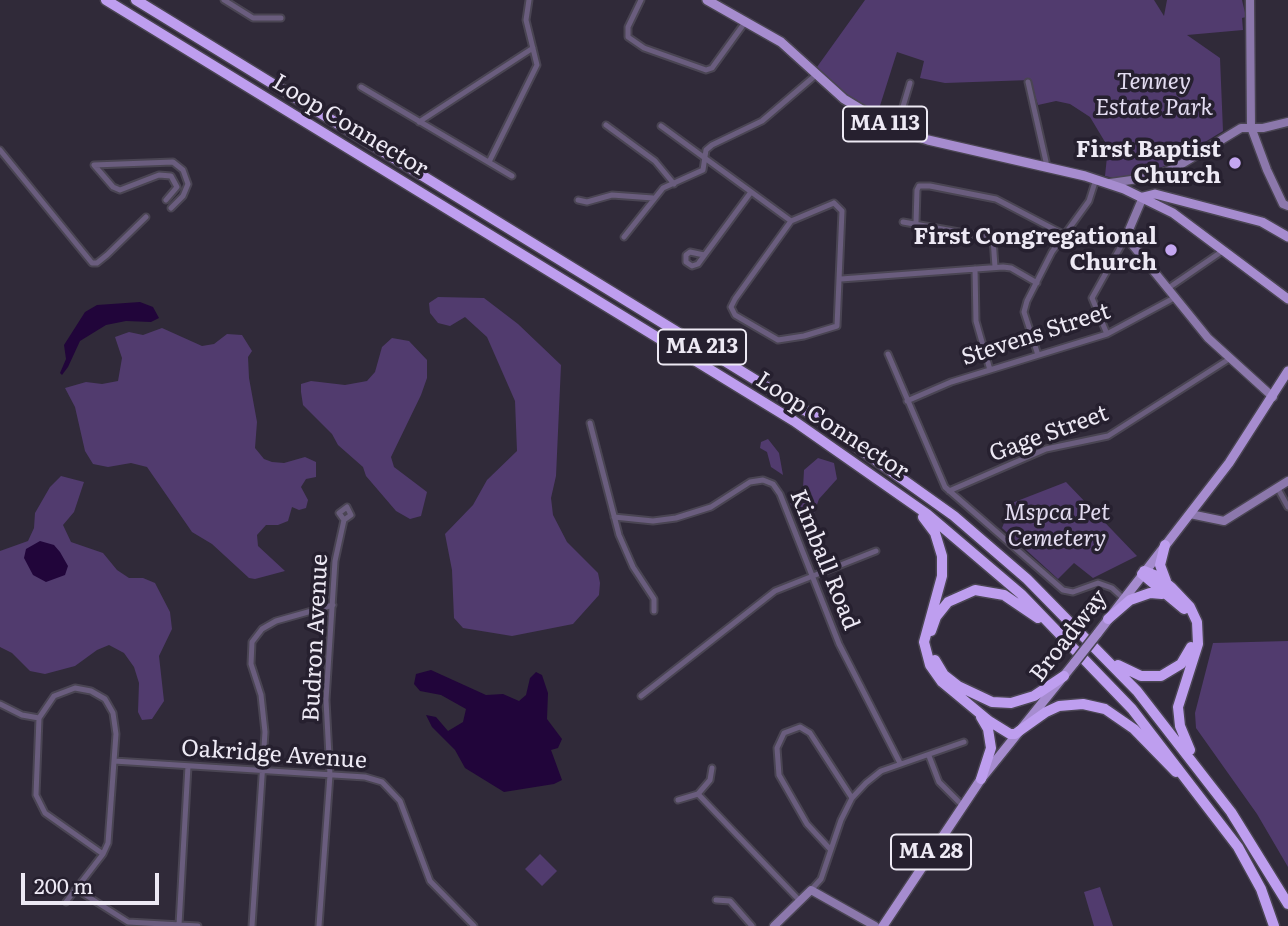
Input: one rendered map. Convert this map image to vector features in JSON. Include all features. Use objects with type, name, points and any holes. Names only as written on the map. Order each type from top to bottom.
[{"type":"highway","name":"Loop Connector","points":[[104,0],[794,421],[877,477],[970,549],[1029,602],[1132,709],[1227,830],[1261,889],[1273,926]]},
{"type":"highway","name":"Loop Connector","points":[[136,0],[849,438],[954,516],[1027,579],[1136,691],[1238,822],[1288,904]]},
{"type":"highway","points":[[877,477],[926,520],[939,541],[942,573],[925,629],[926,654],[936,676],[999,729],[1015,734],[1059,706],[1083,704],[1105,709],[1142,737],[1227,830]]},
{"type":"highway","points":[[1081,632],[1129,672],[1149,677],[1166,674],[1186,658],[1193,632],[1184,609],[1166,589],[1160,565],[1165,545]]},
{"type":"highway","points":[[1143,573],[1190,607],[1198,626],[1198,644],[1182,690],[1178,713],[1184,738],[1204,775]]},
{"type":"highway","points":[[1108,619],[1130,600],[1166,589]]},
{"type":"highway","points":[[1064,676],[1040,693],[1018,702],[981,700],[958,686],[938,667],[930,641],[936,617],[948,602],[960,594],[975,590],[993,591],[1036,616],[1089,663]]},
{"type":"highway","points":[[974,709],[986,725],[991,742],[989,758],[981,779]]},
{"type":"main road","name":"MA 113","points":[[707,0],[781,42],[844,99],[896,130],[1096,179],[1143,197],[1195,228],[1222,252],[1288,299]]},
{"type":"main road","points":[[1250,0],[1251,127],[1288,213]]},
{"type":"main road","points":[[1110,183],[1153,177],[1175,168],[1232,132],[1288,122]]},
{"type":"main road","name":"MA 113","points":[[1143,197],[1155,194],[1262,222],[1288,237]]},
{"type":"main road","points":[[1143,197],[1126,237],[1174,298],[1228,359],[1273,397]]},
{"type":"main road","name":"Broadway","points":[[883,926],[962,805],[1229,463],[1273,397],[1284,387],[1288,371]]},
{"type":"main road","points":[[1190,514],[1224,521],[1288,481]]},
{"type":"main road","points":[[774,926],[811,890],[875,926]]},
{"type":"street","points":[[224,0],[253,18],[281,18]]},
{"type":"street","points":[[489,162],[535,71],[537,60],[526,20],[529,0]]},
{"type":"street","points":[[641,0],[628,27],[628,37],[644,48],[706,70],[712,68],[747,22]]},
{"type":"street","points":[[419,121],[533,48]]},
{"type":"street","points":[[624,237],[663,188],[703,170],[706,150],[762,121],[817,74]]},
{"type":"street","points":[[1028,82],[1047,166]]},
{"type":"street","points":[[896,130],[910,83]]},
{"type":"street","points":[[361,87],[512,176]]},
{"type":"street","points":[[606,125],[655,161],[674,184]]},
{"type":"street","points":[[661,126],[791,221]]},
{"type":"street","points":[[0,150],[92,263],[97,263],[107,255],[146,217]]},
{"type":"street","points":[[166,200],[177,187],[171,176],[159,175],[120,190],[113,187],[94,165],[173,162],[183,170],[188,184],[183,196],[171,208]]},
{"type":"street","points":[[1038,355],[1024,312],[1063,234],[1089,201],[1096,179]]},
{"type":"street","points":[[916,223],[919,186],[996,200],[1063,234]]},
{"type":"street","points":[[704,255],[751,192]]},
{"type":"street","points":[[578,200],[587,202],[612,195],[653,198]]},
{"type":"street","points":[[834,203],[840,206],[839,324],[778,340],[735,315],[731,307],[791,221],[834,203]]},
{"type":"street","points":[[904,222],[993,238],[995,267]]},
{"type":"street","points":[[1107,334],[1092,298],[1126,237]]},
{"type":"street","points":[[1167,289],[1222,252]]},
{"type":"street","points":[[841,279],[995,267],[1011,268],[1037,283]]},
{"type":"street","points":[[975,270],[976,320],[990,370]]},
{"type":"street","name":"Stevens Street","points":[[907,401],[990,370],[1107,334],[1174,298]]},
{"type":"street","points":[[888,354],[942,483],[949,491],[1063,590],[1073,592],[1098,583],[1112,588],[1123,598]]},
{"type":"street","name":"Gage Street","points":[[949,491],[1046,449],[1108,436],[1228,359]]},
{"type":"street","points":[[590,423],[614,517],[628,556],[654,599],[654,611]]},
{"type":"street","name":"Kimball Road","points":[[614,517],[653,521],[689,515],[720,503],[750,482],[768,481],[780,494],[839,644],[900,763]]},
{"type":"street","points":[[1277,487],[1288,507]]},
{"type":"street","name":"Budron Avenue","points":[[319,926],[330,775],[326,700],[336,548],[344,520]]},
{"type":"street","points":[[641,696],[775,591],[876,551]]},
{"type":"street","points":[[251,926],[265,724],[251,664],[252,642],[262,629],[276,621],[332,605]]},
{"type":"street","points":[[66,902],[103,855],[110,827],[114,761],[115,718],[108,703],[96,693],[75,688],[59,693],[47,704],[39,718],[35,790],[39,805],[45,813],[103,855]]},
{"type":"street","points":[[0,704],[22,715],[39,718]]},
{"type":"street","points":[[830,849],[807,824],[779,775],[777,748],[784,733],[800,727],[810,733],[852,798]]},
{"type":"street","points":[[811,890],[821,879],[830,849],[852,798],[881,771],[964,742]]},
{"type":"street","points":[[929,756],[939,782],[962,805]]},
{"type":"street","name":"Oakridge Avenue","points":[[114,761],[371,778],[394,792],[427,876],[474,926]]},
{"type":"street","points":[[179,925],[188,766]]},
{"type":"street","points":[[678,800],[698,794],[710,780],[712,768]]},
{"type":"street","points":[[698,794],[800,901]]},
{"type":"street","points":[[76,889],[123,920],[198,926]]},
{"type":"street","points":[[716,900],[730,901],[752,926]]},
{"type":"green space","name":"Tenney Estate Park","points":[[865,0],[1154,0],[1164,16],[1167,0],[1242,0],[1246,17],[1242,18],[1243,30],[1187,35],[1220,58],[1223,131],[1167,165],[1142,175],[1119,179],[1105,176],[1108,147],[1090,117],[1070,104],[1056,101],[1038,105],[1030,80],[945,83],[920,78],[924,61],[897,52],[878,112],[848,97],[817,67]]},
{"type":"green space","points":[[438,297],[484,298],[518,324],[561,365],[556,476],[551,498],[553,515],[567,542],[598,573],[600,583],[599,595],[573,624],[512,636],[463,628],[454,618],[452,570],[445,534],[473,505],[487,480],[517,451],[515,401],[487,337],[465,317],[450,326],[438,323],[430,313],[429,303]]},
{"type":"green space","points":[[162,328],[202,346],[214,344],[227,334],[242,335],[252,351],[248,357],[257,422],[255,448],[264,459],[272,462],[284,463],[305,457],[316,462],[316,477],[306,479],[301,487],[308,500],[306,508],[299,510],[292,507],[288,521],[278,525],[266,525],[257,535],[258,546],[285,571],[255,579],[249,578],[212,544],[192,532],[147,467],[131,463],[108,467],[93,464],[85,451],[75,407],[65,388],[86,382],[102,384],[118,381],[122,358],[115,337],[129,332],[143,335]]},
{"type":"green space","points":[[392,338],[409,341],[427,360],[427,378],[421,395],[391,457],[394,467],[427,492],[421,516],[410,519],[396,511],[366,476],[363,467],[338,445],[332,434],[303,405],[301,392],[301,384],[311,381],[345,385],[367,381],[375,372],[382,347]]},
{"type":"green space","points":[[768,439],[779,453],[783,475],[771,467],[767,452],[760,448],[761,442]]},
{"type":"green space","points":[[818,458],[834,463],[837,479],[819,499],[812,519],[804,523],[799,521],[790,503],[803,488],[804,470]]},
{"type":"green space","points":[[61,476],[84,482],[74,512],[63,525],[71,542],[103,553],[117,570],[129,578],[143,578],[155,583],[170,612],[172,629],[159,656],[164,701],[152,719],[142,720],[138,712],[139,683],[134,667],[124,653],[109,645],[75,666],[45,674],[30,671],[12,653],[0,647],[0,551],[28,541],[34,528],[35,513],[50,487]]},
{"type":"green space","name":"Mspca Pet Cemetery","points":[[1066,482],[1137,556],[1093,578],[1074,563],[1058,579],[1002,528],[1012,503]]},
{"type":"green space","points":[[1288,641],[1288,867],[1257,814],[1196,728],[1195,713],[1213,643]]},
{"type":"green space","points":[[540,854],[557,871],[542,886],[525,869]]},
{"type":"green space","points":[[1100,887],[1113,926],[1094,926],[1084,892]]},
{"type":"shaded area","points":[[140,302],[153,307],[159,318],[151,322],[126,321],[106,325],[80,341],[68,367],[62,375],[60,373],[66,359],[64,345],[85,312],[97,305]]},
{"type":"shaded area","points":[[40,541],[54,545],[60,552],[68,566],[65,575],[46,582],[33,575],[24,558],[26,549]]},
{"type":"shaded area","points":[[431,670],[486,695],[503,694],[519,701],[526,695],[530,678],[536,672],[542,675],[548,693],[547,719],[562,739],[558,748],[551,750],[562,780],[554,784],[504,792],[465,768],[455,750],[432,727],[426,715],[436,717],[448,731],[463,722],[466,709],[441,695],[420,691],[414,684],[416,674]]},
{"type":"place","name":"First Baptist Church","points":[[1235,163]]},
{"type":"place","name":"First Congregational Church","points":[[1171,250]]}]
